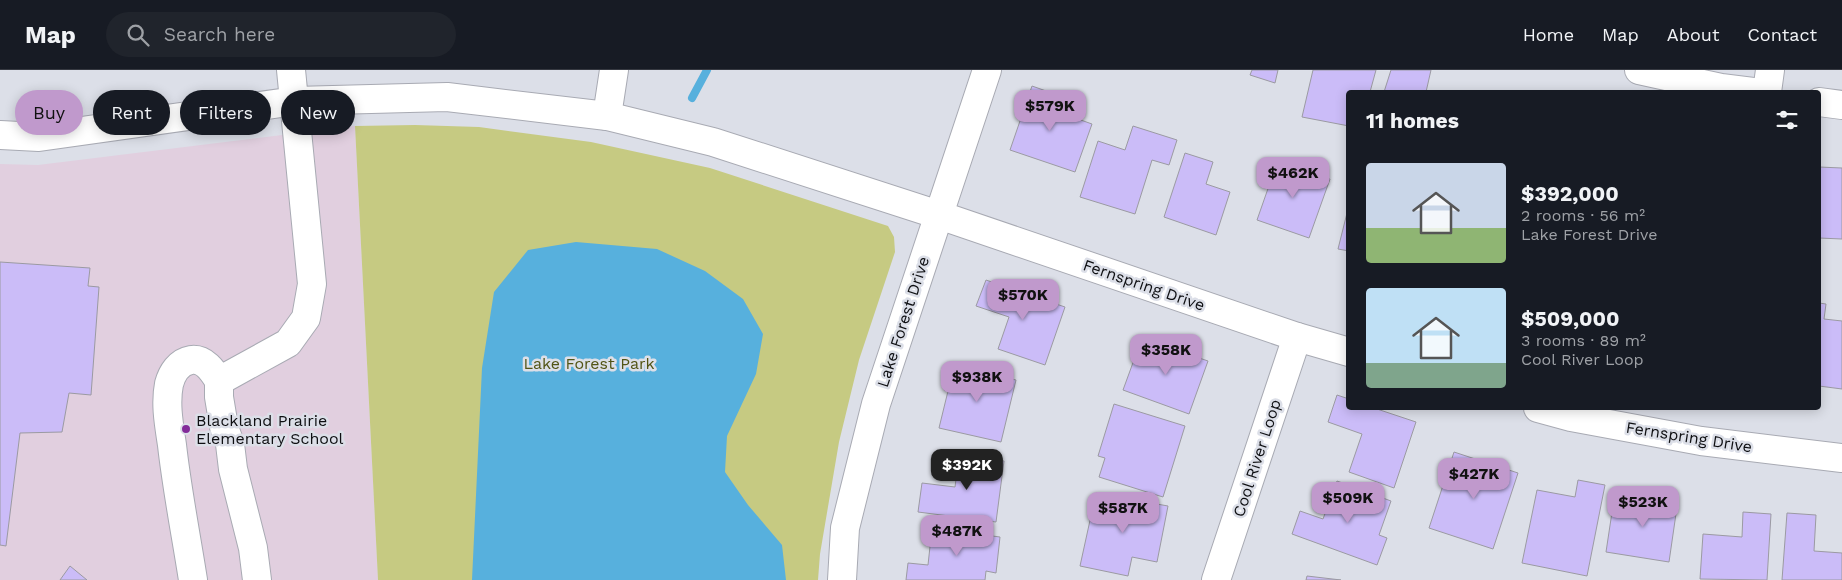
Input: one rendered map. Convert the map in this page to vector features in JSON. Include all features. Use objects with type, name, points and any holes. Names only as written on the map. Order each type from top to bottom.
[{"type":"street","points":[[291,70],[294,90]]},
{"type":"street","points":[[607,116],[614,70]]},
{"type":"street","name":"Lake Forest Drive","points":[[842,580],[845,528],[876,404],[987,70]]},
{"type":"street","points":[[1639,70],[1737,90]]},
{"type":"street","points":[[1767,90],[1770,70]]},
{"type":"street","name":"Fernspring Drive","points":[[355,99],[448,97],[607,116],[713,142],[939,215],[1297,337],[1346,351]]},
{"type":"street","name":"Fernspring Drive","points":[[0,134],[39,137],[281,102]]},
{"type":"street","points":[[1821,102],[1842,105]]},
{"type":"street","points":[[219,381],[288,343],[306,318],[312,284],[298,135]]},
{"type":"street","name":"Cool River Loop","points":[[1216,580],[1297,337]]},
{"type":"street","points":[[193,580],[176,481],[167,406],[170,384],[176,368],[185,361],[195,360],[206,364],[219,381],[219,397],[224,427],[230,444],[233,469],[253,548],[257,580]]},
{"type":"street","name":"Fernspring Drive","points":[[1545,410],[1571,417],[1701,441],[1842,458]]},
{"type":"shaded area","name":"Blackland Prairie Elementary School","points":[[355,126],[378,580],[0,580],[0,164],[38,165],[282,135],[355,135]]},
{"type":"green space","name":"Lake Forest Park","points":[[355,126],[479,127],[591,142],[710,168],[888,226],[894,237],[895,252],[859,360],[839,442],[820,554],[818,580],[378,580]]},
{"type":"water","points":[[576,242],[657,249],[705,271],[743,299],[763,334],[756,374],[727,436],[725,472],[748,505],[782,545],[786,580],[472,580],[482,368],[494,292],[528,250]]},
{"type":"building","points":[[1252,70],[1278,70],[1275,83],[1250,75]]},
{"type":"building","points":[[1313,70],[1376,70],[1371,90],[1346,90],[1346,125],[1302,117]]},
{"type":"building","points":[[1391,70],[1431,70],[1426,90],[1385,90]]},
{"type":"building","points":[[1032,86],[1066,98],[1061,113],[1092,124],[1075,172],[1010,150]]},
{"type":"building","points":[[1133,126],[1177,140],[1169,165],[1152,160],[1135,214],[1080,197],[1098,141],[1125,150]]},
{"type":"building","points":[[1185,153],[1213,162],[1206,184],[1230,192],[1216,235],[1164,217]]},
{"type":"building","points":[[1278,160],[1330,179],[1309,238],[1257,220]]},
{"type":"building","points":[[1821,167],[1842,168],[1842,239],[1821,238]]},
{"type":"building","points":[[1346,217],[1346,250],[1338,249]]},
{"type":"building","points":[[0,262],[90,268],[88,286],[99,287],[91,395],[69,393],[62,432],[20,433],[6,546],[0,545]]},
{"type":"building","points":[[986,280],[1065,307],[1045,365],[998,349],[1009,317],[976,306]]},
{"type":"building","points":[[1821,303],[1826,304],[1824,319],[1842,321],[1842,389],[1821,386]]},
{"type":"building","points":[[1142,338],[1208,361],[1189,414],[1123,390]]},
{"type":"building","points":[[950,365],[1016,380],[1001,442],[939,428],[948,391],[944,390]]},
{"type":"building","points":[[1337,395],[1346,398],[1346,410],[1380,410],[1416,422],[1394,488],[1349,472],[1362,434],[1328,422]]},
{"type":"building","points":[[1114,404],[1185,426],[1163,497],[1099,477],[1105,458],[1098,456]]},
{"type":"building","points":[[1454,452],[1518,473],[1493,549],[1429,528]]},
{"type":"building","points":[[959,455],[1004,461],[996,522],[918,512],[922,483],[955,487]]},
{"type":"building","points":[[1578,480],[1605,485],[1587,576],[1522,563],[1537,490],[1575,497]]},
{"type":"building","points":[[1337,481],[1391,501],[1379,535],[1387,538],[1377,565],[1292,534],[1300,511],[1323,519]]},
{"type":"building","points":[[1096,493],[1168,506],[1157,562],[1132,557],[1128,576],[1080,566]]},
{"type":"building","points":[[1646,495],[1678,500],[1669,562],[1606,552],[1614,499],[1645,503]]},
{"type":"building","points":[[1743,512],[1771,514],[1767,580],[1700,579],[1703,534],[1742,537]]},
{"type":"building","points":[[1787,513],[1816,515],[1814,551],[1842,553],[1842,580],[1782,580]]},
{"type":"building","points":[[932,528],[1000,537],[996,573],[986,571],[985,580],[906,580],[908,563],[928,565]]},
{"type":"building","points":[[70,566],[87,580],[60,580]]},
{"type":"building","points":[[1307,576],[1341,580],[1306,580]]},
{"type":"waterway","points":[[692,98],[707,70]]},
{"type":"place","name":"Blackland Prairie Elementary School","points":[[186,429]]}]
